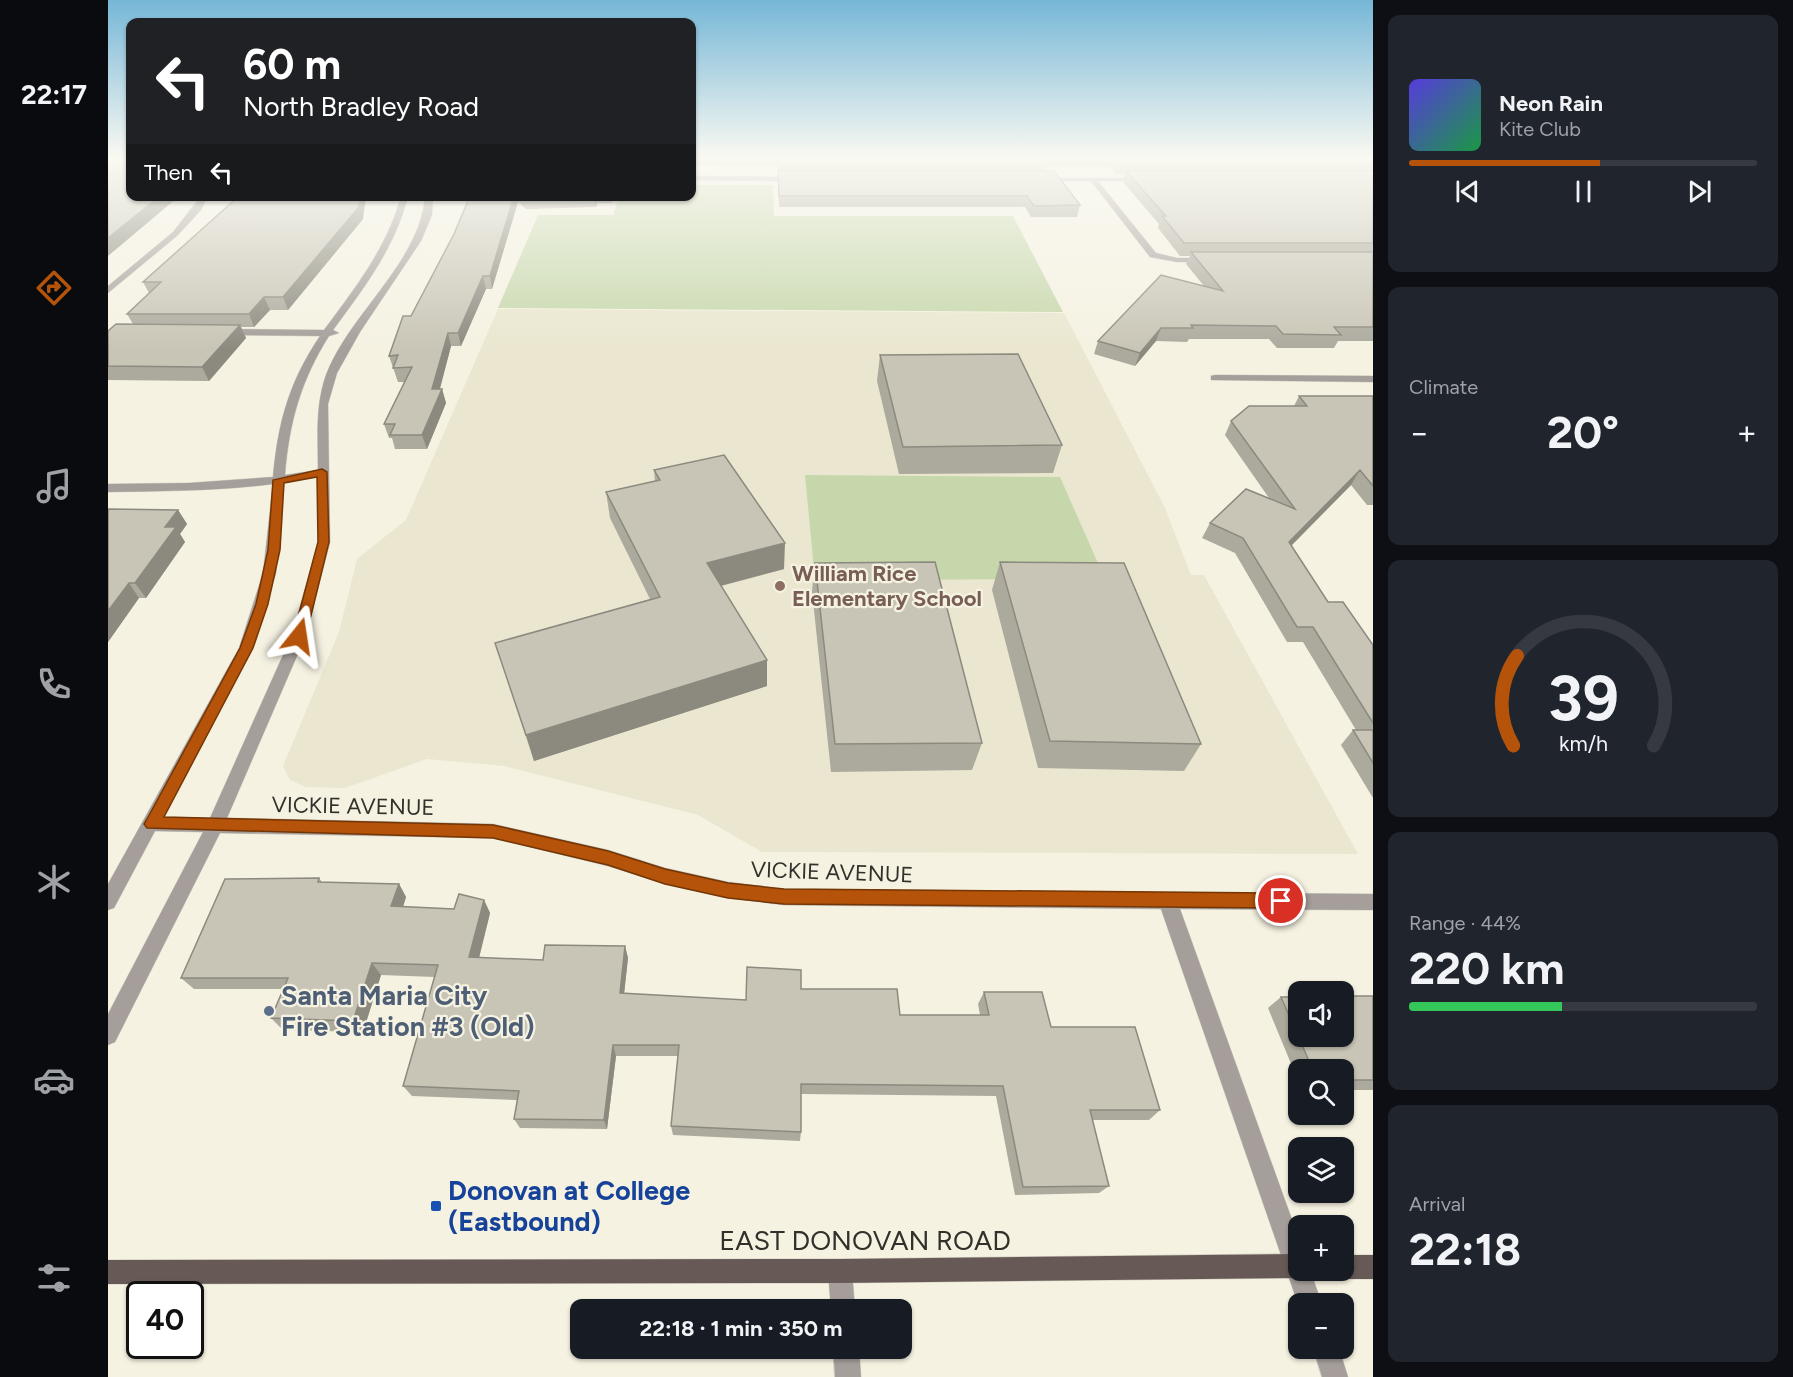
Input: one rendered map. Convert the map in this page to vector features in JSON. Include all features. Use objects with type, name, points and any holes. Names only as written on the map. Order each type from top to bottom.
[{"type":"main road","name":"EAST DONOVAN ROAD","points":[[108,1272],[840,1271],[1288,1266]]},
{"type":"main road","points":[[1354,1267],[1373,1267]]},
{"type":"street","points":[[108,290],[168,240],[186,221]]},
{"type":"street","points":[[108,902],[117,871],[152,824],[246,648],[262,604],[274,550],[279,480],[290,407],[300,376],[390,241],[399,221]]},
{"type":"street","points":[[108,1035],[215,826],[299,636],[324,542],[323,404],[332,373],[355,332],[417,240],[425,221]]},
{"type":"street","points":[[1125,221],[1153,255],[1223,260]]},
{"type":"street","points":[[212,332],[355,332]]},
{"type":"street","points":[[1215,378],[1373,379]]},
{"type":"street","points":[[108,488],[201,488],[279,480],[322,472]]},
{"type":"street","name":"VICKIE AVENUE","points":[[152,824],[493,831],[608,858],[665,876],[728,890],[784,897],[1373,902]]},
{"type":"street","points":[[1167,899],[1288,1238]]},
{"type":"street","points":[[840,1271],[842,1299]]},
{"type":"street","points":[[847,1359],[848,1377]]},
{"type":"street","points":[[1329,1359],[1335,1377]]},
{"type":"shaded area","name":"William Rice Elementary School","points":[[498,309],[1064,313],[1165,508],[1191,575],[1204,575],[1358,854],[762,852],[698,815],[504,766],[427,759],[345,788],[306,787],[290,780],[283,766],[339,632],[357,559],[406,520]]},
{"type":"green space","points":[[535,221],[1016,221],[1063,312],[498,308]]},
{"type":"green space","points":[[805,475],[1060,477],[1105,579],[815,580]]},
{"type":"building","points":[[108,221],[129,221],[108,238]]},
{"type":"building","points":[[211,221],[347,221],[283,297],[264,297],[249,314],[127,314],[161,282],[143,282]]},
{"type":"building","points":[[459,221],[506,221],[490,276],[483,276],[458,333],[448,333],[432,389],[442,389],[422,435],[390,435],[395,424],[384,424],[412,367],[393,368],[398,355],[389,356],[403,316],[411,316]]},
{"type":"building","points":[[1166,221],[1373,221],[1373,243],[1184,243]]},
{"type":"building","points":[[1191,252],[1373,252],[1373,327],[1334,327],[1341,335],[1283,334],[1276,326],[1191,325],[1193,328],[1161,328],[1140,353],[1098,341],[1161,275],[1223,291]]},
{"type":"building","points":[[116,324],[240,325],[202,367],[108,366],[108,331]]},
{"type":"building","points":[[1018,354],[1062,445],[903,447],[880,355]]},
{"type":"building","points":[[1299,396],[1373,396],[1373,486],[1360,470],[1289,542],[1328,602],[1343,602],[1373,645],[1373,723],[1313,627],[1297,627],[1243,538],[1210,523],[1246,489],[1295,509],[1231,421],[1249,406],[1307,406]]},
{"type":"building","points":[[724,455],[785,543],[707,563],[767,660],[526,735],[495,643],[660,597],[606,492],[660,480],[654,470]]},
{"type":"building","points":[[108,509],[178,510],[165,527],[176,527],[135,583],[129,583],[108,611]]},
{"type":"building","points":[[935,562],[982,743],[835,744],[815,563]]},
{"type":"building","points":[[1000,562],[1124,563],[1201,744],[1050,741]]},
{"type":"building","points":[[1353,730],[1373,730],[1373,763]]},
{"type":"building","points":[[319,878],[318,882],[399,884],[391,906],[454,909],[459,894],[484,900],[469,957],[543,960],[545,945],[625,946],[620,993],[746,1000],[747,967],[801,970],[801,989],[897,989],[900,1015],[989,1015],[984,992],[1042,992],[1051,1027],[1135,1027],[1160,1110],[1090,1110],[1109,1186],[1023,1187],[1003,1086],[801,1084],[801,1132],[671,1126],[679,1045],[613,1045],[604,1120],[514,1119],[519,1091],[403,1086],[438,965],[372,963],[353,1021],[271,1018],[288,978],[181,978],[225,879]]},
{"type":"building","points":[[1354,996],[1373,996],[1373,1080],[1354,1080],[1354,1059],[1308,1059],[1303,1047],[1354,1047]]},
{"type":"building","points":[[1281,997],[1288,997],[1288,1013]]},
{"type":"place","name":"William Rice Elementary School","points":[[780,586]]},
{"type":"place","name":"Santa Maria City Fire Station #3 (Old)","points":[[269,1011]]},
{"type":"place","name":"Donovan at College (Eastbound)","points":[[436,1206]]},
{"type":"route","points":[[299,636],[324,542],[322,472],[279,480],[274,550],[262,604],[246,648],[152,824],[493,831],[608,858],[665,876],[728,890],[784,897],[1281,901]]}]
